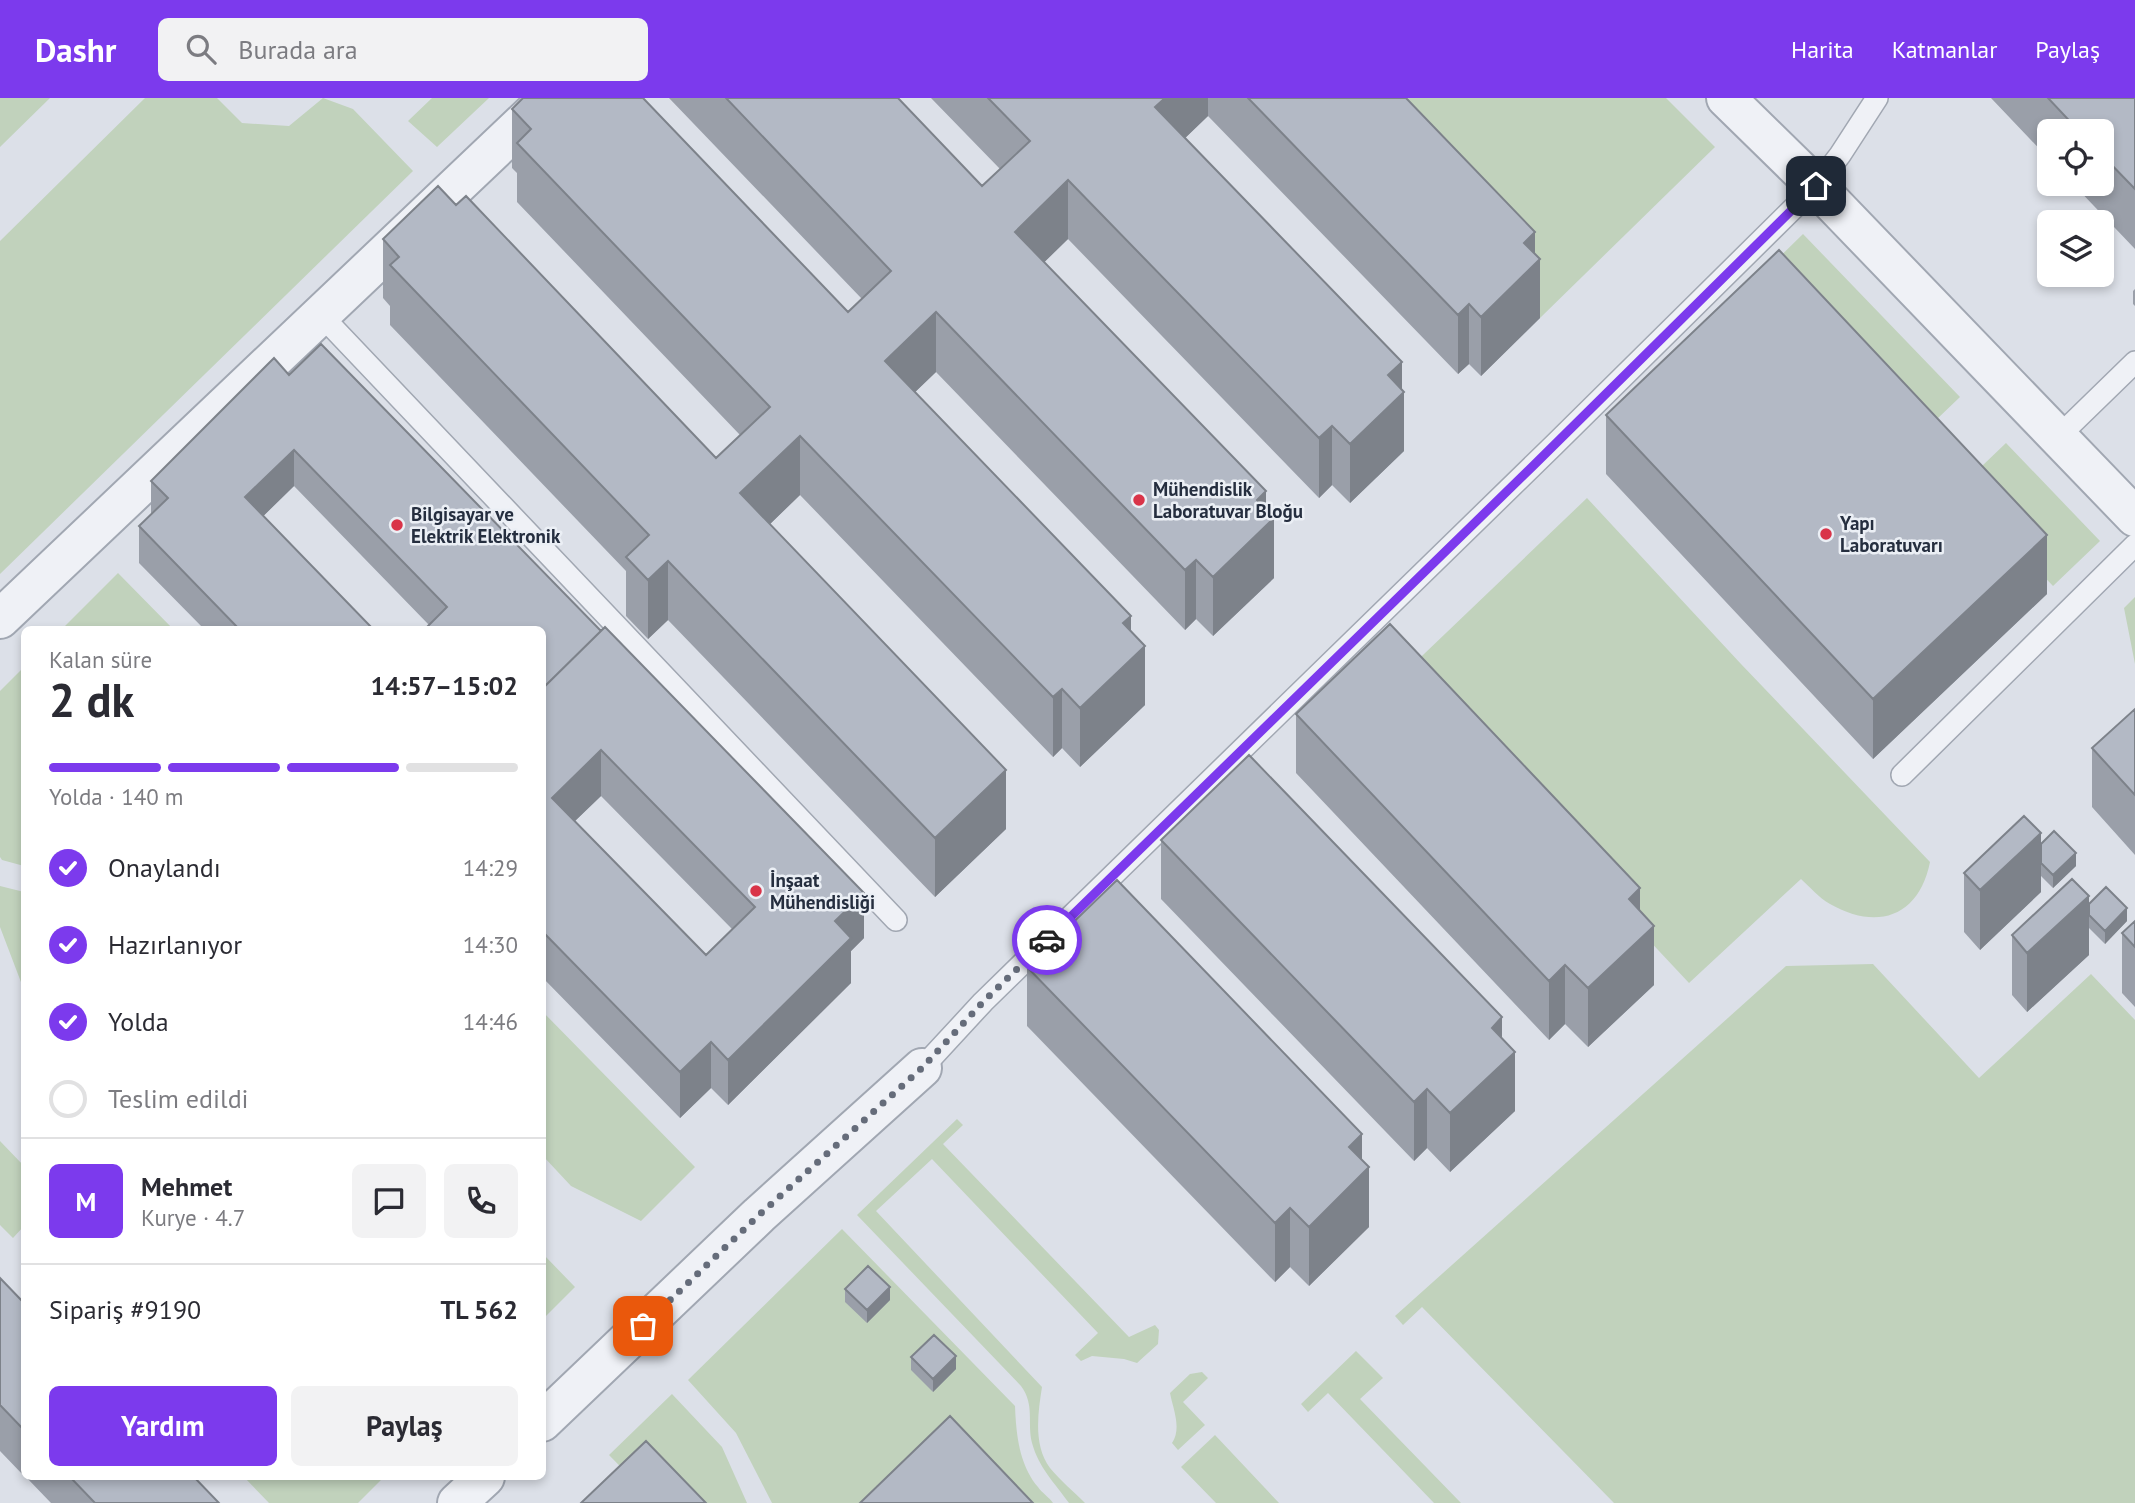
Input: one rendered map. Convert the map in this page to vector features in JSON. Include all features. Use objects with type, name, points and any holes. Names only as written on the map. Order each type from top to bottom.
[{"type":"street","points":[[0,619],[320,314],[459,194],[549,98]]},
{"type":"street","points":[[1726,98],[1816,186],[2135,517]]},
{"type":"street","points":[[546,1418],[759,1215],[922,1068]]},
{"type":"street","points":[[457,1503],[482,1480]]},
{"type":"lane","points":[[922,1068],[983,1002],[1564,436],[1816,186],[1877,98]]},
{"type":"lane","points":[[320,314],[896,920]]},
{"type":"lane","points":[[2058,438],[2135,362]]},
{"type":"lane","points":[[1902,775],[2135,545]]},
{"type":"green space","points":[[0,98],[50,98],[0,147]]},
{"type":"green space","points":[[145,98],[217,98],[242,123],[289,126],[323,98],[353,109],[413,171],[0,574],[0,241]]},
{"type":"green space","points":[[432,98],[489,98],[437,147],[408,121]]},
{"type":"green space","points":[[1349,98],[1666,98],[1715,147],[1540,318]]},
{"type":"green space","points":[[1803,234],[1960,397],[1913,442],[1663,371]]},
{"type":"green space","points":[[2006,443],[2100,541],[2053,586],[1959,488]]},
{"type":"green space","points":[[1587,498],[1930,862],[1916,896],[1906,907],[1894,914],[1864,917],[1830,904],[1801,879],[1689,983],[1401,676]]},
{"type":"green space","points":[[118,573],[170,626],[65,626]]},
{"type":"green space","points":[[2135,597],[2135,664],[2124,608]]},
{"type":"green space","points":[[21,670],[21,865],[0,857],[0,691]]},
{"type":"green space","points":[[0,886],[21,891],[21,982],[0,927]]},
{"type":"green space","points":[[1873,964],[1979,1078],[2091,974],[2135,1020],[2135,1503],[1614,1503],[1422,1307],[1403,1325],[1395,1316],[1786,966]]},
{"type":"green space","points":[[546,1015],[695,1167],[641,1221],[571,1186],[546,1159]]},
{"type":"green space","points":[[957,1119],[963,1125],[943,1144],[1129,1337],[1155,1325],[1159,1330],[1158,1344],[1137,1363],[1092,1356],[1081,1361],[1075,1355],[1098,1333],[932,1159],[876,1211],[1042,1387],[1038,1418],[1041,1449],[1050,1468],[1085,1503],[1069,1503],[1039,1460],[1032,1443],[1028,1400],[1021,1386],[857,1215]]},
{"type":"green space","points":[[0,1141],[21,1163],[21,1229],[13,1238],[0,1225]]},
{"type":"green space","points":[[842,1229],[1015,1406],[1023,1459],[1032,1478],[1053,1503],[772,1503],[736,1433],[688,1380]]},
{"type":"green space","points":[[546,1257],[575,1287],[546,1316]]},
{"type":"green space","points":[[1356,1351],[1383,1378],[1360,1399],[1461,1503],[1434,1503],[1328,1393],[1308,1412],[1301,1404]]},
{"type":"green space","points":[[1202,1372],[1208,1378],[1183,1402],[1205,1425],[1178,1450],[1172,1443],[1177,1425],[1170,1393],[1190,1374]]},
{"type":"green space","points":[[672,1394],[722,1447],[747,1503],[656,1503],[609,1455]]},
{"type":"green space","points":[[1215,1435],[1279,1503],[1216,1503],[1181,1467]]},
{"type":"green space","points":[[247,1480],[381,1480],[358,1503],[269,1503]]},
{"type":"building","points":[[523,98],[643,98],[848,312],[891,271],[726,98],[898,98],[982,186],[1030,141],[988,98],[1165,98],[1155,107],[1402,362],[1388,375],[1404,392],[1350,444],[1332,426],[1319,438],[1068,180],[1015,232],[1266,491],[1257,500],[1274,518],[1213,577],[1196,560],[1185,570],[936,312],[885,361],[1131,616],[1123,623],[1145,646],[1080,708],[1062,689],[1053,697],[800,436],[740,493],[1006,770],[935,838],[668,561],[648,580],[626,557],[649,535],[390,265],[399,257],[383,239],[438,186],[456,205],[466,196],[716,458],[770,407],[517,143],[531,129],[512,109]]},
{"type":"building","points":[[1248,98],[1406,98],[1535,232],[1524,243],[1540,259],[1481,317],[1469,304],[1458,315]]},
{"type":"building","points":[[2048,98],[2135,98],[2135,189],[2114,167],[2114,119],[2068,119]]},
{"type":"building","name":"Yapı Laboratuvarı","points":[[1779,250],[2047,535],[1873,699],[1606,415]]},
{"type":"building","name":"Bilgisayar ve Elektrik Elektronik","points":[[321,344],[601,631],[546,685],[546,626],[428,626],[447,607],[294,450],[245,497],[370,626],[236,626],[139,526],[168,498],[151,481],[274,358],[289,375]]},
{"type":"building","points":[[1390,624],[1640,888],[1629,899],[1654,926],[1588,988],[1565,965],[1549,981],[1296,714]]},
{"type":"building","name":"İnşaat Mühendisliği","points":[[605,627],[864,893],[835,921],[851,938],[728,1060],[711,1042],[680,1072],[546,935],[546,685]],"holes":[[[601,750],[755,907],[706,955],[552,798]]]},
{"type":"building","points":[[2135,709],[2135,795],[2092,748]]},
{"type":"building","points":[[1249,755],[1502,1017],[1492,1028],[1515,1052],[1450,1113],[1427,1089],[1414,1102],[1161,840]]},
{"type":"building","points":[[2024,816],[2041,833],[1980,890],[1964,873]]},
{"type":"building","points":[[2054,831],[2076,853],[2053,875],[2041,863],[2041,844]]},
{"type":"building","points":[[2072,879],[2089,896],[2027,953],[2012,935]]},
{"type":"building","points":[[1117,880],[1362,1134],[1349,1147],[1369,1167],[1309,1227],[1290,1208],[1275,1223],[1027,967]]},
{"type":"building","points":[[2106,887],[2127,908],[2105,931],[2089,915],[2089,904]]},
{"type":"building","points":[[2135,921],[2135,947],[2122,933]]},
{"type":"building","points":[[868,1266],[890,1287],[867,1310],[845,1289]]},
{"type":"building","points":[[0,1278],[21,1300],[21,1427],[0,1405]]},
{"type":"building","points":[[934,1335],[956,1356],[933,1379],[911,1357]]},
{"type":"building","points":[[950,1416],[1033,1503],[860,1503]]},
{"type":"building","points":[[646,1441],[706,1503],[581,1503]]},
{"type":"building","points":[[73,1480],[197,1480],[219,1503],[95,1503]]},
{"type":"way so far","points":[[643,1326],[759,1215],[922,1068],[983,1002],[1047,940]]},
{"type":"place","name":"Mühendislik Laboratuvar Bloğu","points":[[1139,500]]},
{"type":"place","name":"Bilgisayar ve Elektrik Elektronik","points":[[397,525]]},
{"type":"place","name":"Yapı Laboratuvarı","points":[[1826,534]]},
{"type":"place","name":"İnşaat Mühendisliği","points":[[756,891]]},
{"type":"route","points":[[1047,940],[1816,186]]}]
